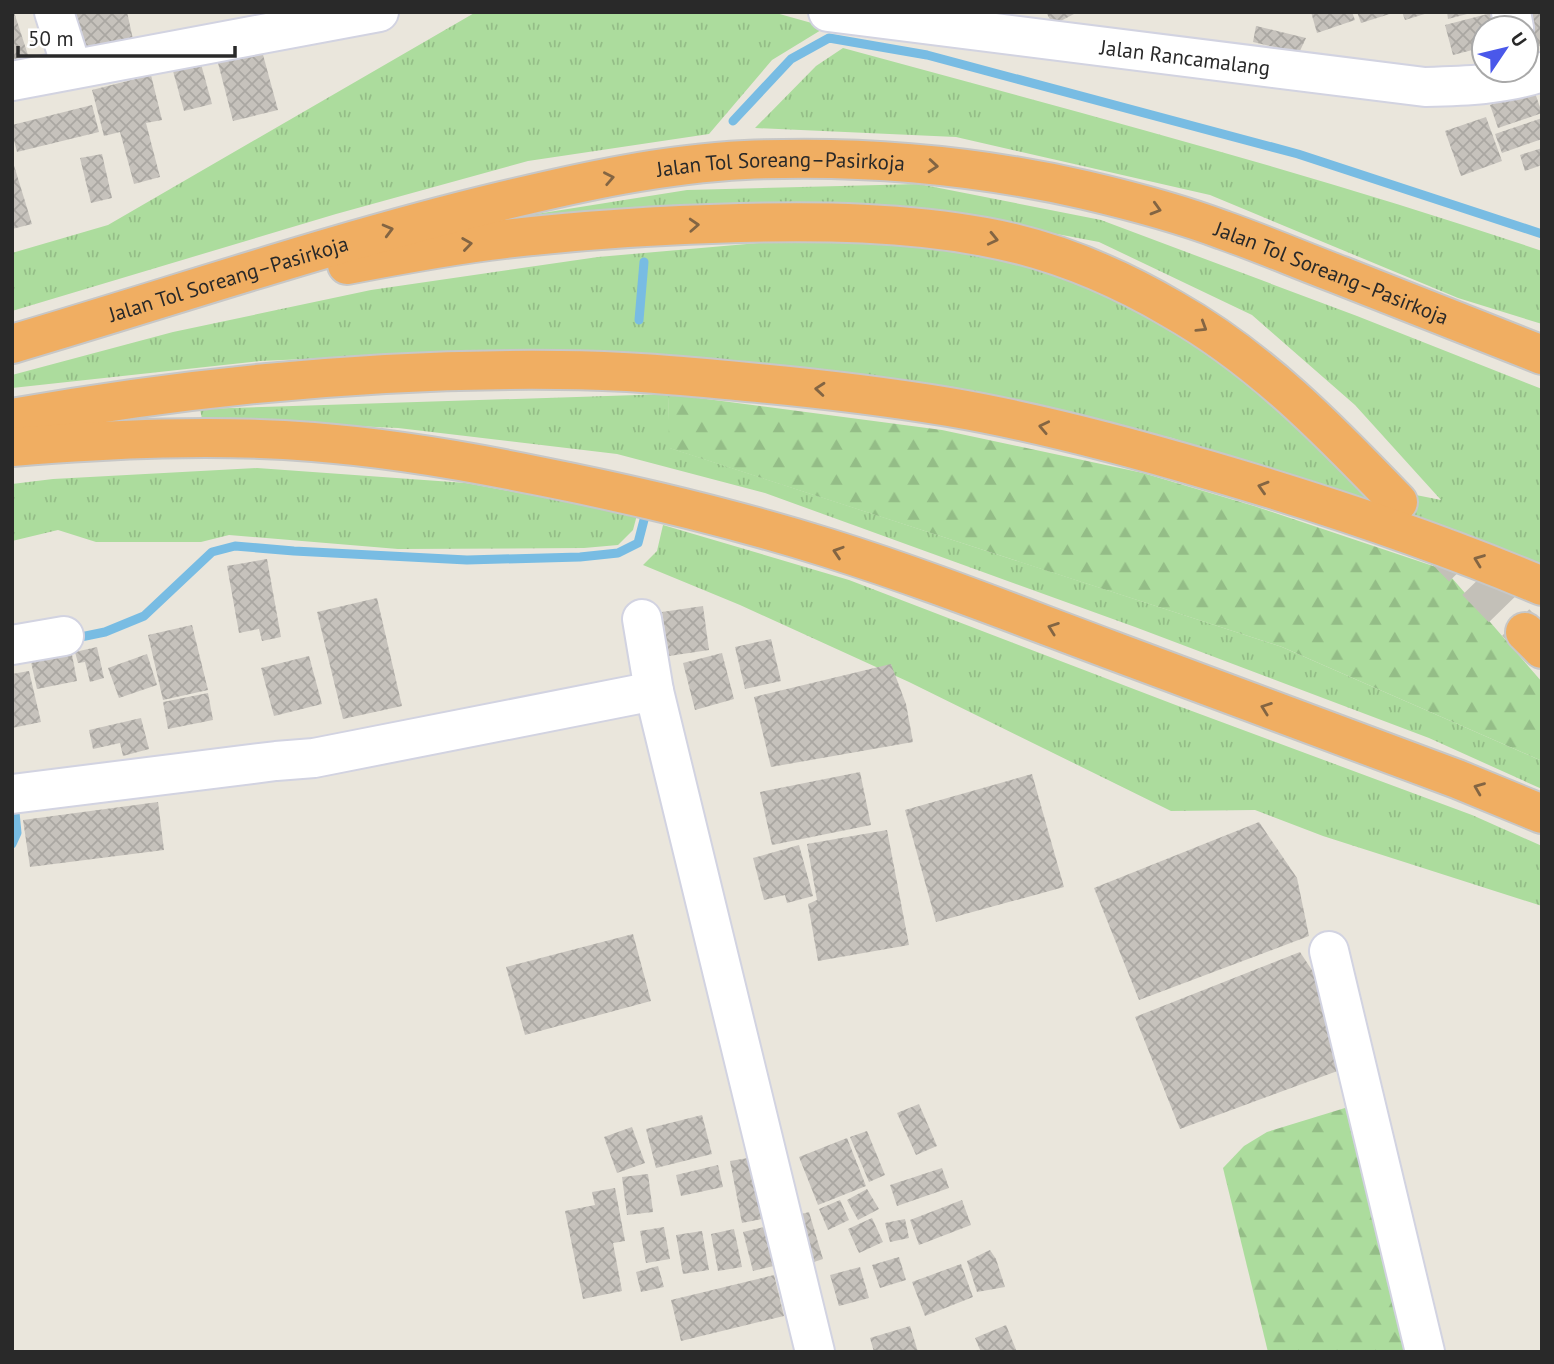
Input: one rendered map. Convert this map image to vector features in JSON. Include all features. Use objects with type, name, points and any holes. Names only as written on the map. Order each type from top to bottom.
[{"type":"highway","name":"Jalan Tol Soreang–Pasirkoja","points":[[15,343],[361,237],[537,193],[682,166],[742,160],[810,159],[918,165],[992,174],[1083,190],[1152,207],[1221,229],[1542,355]]},
{"type":"highway","points":[[15,343],[347,264],[504,239],[596,230],[777,222],[856,223],[924,229],[986,237],[1044,252],[1089,268],[1172,308],[1249,360],[1291,395],[1398,502]]},
{"type":"highway","points":[[12,418],[205,390],[371,374],[455,371],[562,370],[699,377],[834,390],[952,408],[1048,427],[1146,452],[1371,520],[1542,586]]},
{"type":"highway","points":[[12,447],[173,438],[252,438],[315,442],[478,464],[690,509],[829,549],[933,583],[1444,774],[1542,814]]},
{"type":"street","points":[[54,12],[72,69]]},
{"type":"street","points":[[12,81],[379,12]]},
{"type":"street","name":"Jalan Rancamalang","points":[[828,12],[1424,87],[1482,84]]},
{"type":"street","points":[[642,619],[654,691],[815,1352]]},
{"type":"street","points":[[12,645],[64,636]]},
{"type":"street","points":[[17,793],[314,758],[654,691]]},
{"type":"street","points":[[1329,950],[1425,1352]]},
{"type":"green space","points":[[476,12],[776,13],[826,27],[772,60],[709,134],[528,161],[336,214],[12,311],[12,253],[108,225]]},
{"type":"green space","points":[[843,48],[1281,169],[1542,251],[1542,324],[1458,298],[1210,195],[956,137],[755,128],[816,66]]},
{"type":"green space","points":[[919,184],[1101,220],[1542,389],[1542,567],[1437,524],[1172,438],[941,387],[464,352],[260,361],[12,388],[12,375],[173,332],[371,290],[598,257],[781,241],[930,240],[1075,272],[1214,344],[1376,487],[1441,500],[1355,405],[1252,315],[1099,242],[924,209],[699,211],[461,226],[687,190]]},
{"type":"green space","points":[[668,394],[670,448],[1282,647],[1542,761],[1542,789],[1429,738],[1135,627],[765,493],[617,454],[398,428],[202,419],[200,409]]},
{"type":"green space","points":[[668,394],[942,430],[1143,473],[1254,506],[1445,570],[1542,682],[1542,761],[1282,647],[669,448]]},
{"type":"green space","points":[[257,468],[466,483],[637,515],[633,530],[618,545],[584,548],[398,549],[229,535],[201,542],[96,542],[58,530],[12,541],[12,484],[53,479]]},
{"type":"green space","points":[[663,525],[849,580],[1472,815],[1542,846],[1542,906],[1323,836],[1255,810],[1171,811],[909,682],[740,605],[643,565],[657,551]]},
{"type":"green space","points":[[1358,1104],[1428,1338],[1401,1352],[1268,1352],[1223,1168],[1244,1146],[1267,1132]]},
{"type":"building","points":[[12,12],[28,55],[12,60]]},
{"type":"building","points":[[75,12],[127,12],[134,44],[85,55]]},
{"type":"building","points":[[1046,12],[1073,12],[1074,14],[1053,25]]},
{"type":"building","points":[[1311,12],[1352,12],[1355,20],[1317,33]]},
{"type":"building","points":[[1357,12],[1392,12],[1393,13],[1361,23]]},
{"type":"building","points":[[1402,12],[1427,12],[1428,13],[1405,20]]},
{"type":"building","points":[[1447,12],[1471,12],[1471,13],[1448,19]]},
{"type":"building","points":[[1542,12],[1542,46],[1540,14],[1522,14]]},
{"type":"building","points":[[1470,18],[1470,51],[1453,55],[1445,25]]},
{"type":"building","points":[[1256,26],[1306,38],[1299,53],[1253,42]]},
{"type":"building","points":[[262,51],[278,110],[233,121],[218,63]]},
{"type":"building","points":[[201,64],[212,104],[184,111],[173,71]]},
{"type":"building","points":[[151,75],[162,120],[146,123],[160,177],[134,184],[120,132],[104,136],[92,90]]},
{"type":"building","points":[[1534,90],[1542,113],[1498,128],[1490,105]]},
{"type":"building","points":[[92,105],[99,132],[17,152],[12,125]]},
{"type":"building","points":[[1486,117],[1502,161],[1461,176],[1445,131]]},
{"type":"building","points":[[1542,118],[1542,139],[1502,153],[1495,134]]},
{"type":"building","points":[[1542,148],[1542,165],[1525,171],[1520,155]]},
{"type":"building","points":[[102,154],[112,198],[91,203],[80,158]]},
{"type":"building","points":[[12,159],[32,224],[12,229]]},
{"type":"building","points":[[267,559],[281,637],[262,641],[259,629],[239,633],[227,566]]},
{"type":"building","points":[[377,598],[402,706],[343,719],[317,612]]},
{"type":"building","points":[[703,606],[709,650],[669,656],[662,612]]},
{"type":"building","points":[[192,625],[208,690],[163,700],[148,635]]},
{"type":"building","points":[[771,639],[781,681],[745,689],[735,647]]},
{"type":"building","points":[[70,644],[77,681],[37,689],[29,653]]},
{"type":"building","points":[[97,647],[104,678],[90,682],[85,662],[78,663],[75,652]]},
{"type":"building","points":[[722,653],[734,699],[695,710],[683,663]]},
{"type":"building","points":[[147,654],[157,685],[119,698],[108,668]]},
{"type":"building","points":[[309,656],[322,704],[274,716],[261,668]]},
{"type":"building","points":[[891,664],[906,704],[913,742],[771,767],[754,697]]},
{"type":"building","points":[[29,671],[41,722],[12,728],[12,674]]},
{"type":"building","points":[[208,693],[213,720],[168,729],[163,702]]},
{"type":"building","points":[[141,718],[149,749],[123,756],[120,743],[93,749],[89,730]]},
{"type":"building","points":[[860,772],[871,825],[772,845],[760,792]]},
{"type":"building","points":[[1032,774],[1064,887],[936,922],[905,810]]},
{"type":"building","points":[[158,802],[164,850],[30,867],[23,820]]},
{"type":"building","points":[[1259,822],[1297,878],[1309,936],[1139,1000],[1094,888]]},
{"type":"building","points":[[887,830],[909,945],[818,961],[808,904],[817,900],[807,844]]},
{"type":"building","points":[[799,845],[813,896],[787,903],[785,895],[764,900],[753,858]]},
{"type":"building","points":[[633,934],[651,1001],[525,1035],[506,967]]},
{"type":"building","points":[[1300,952],[1337,1008],[1351,1066],[1180,1129],[1135,1017]]},
{"type":"building","points":[[919,1104],[937,1146],[916,1155],[897,1113]]},
{"type":"building","points":[[702,1115],[712,1154],[656,1168],[646,1129]]},
{"type":"building","points":[[632,1127],[645,1163],[617,1173],[604,1137]]},
{"type":"building","points":[[867,1131],[885,1175],[869,1182],[850,1137]]},
{"type":"building","points":[[847,1138],[866,1186],[818,1205],[799,1157]]},
{"type":"building","points":[[754,1157],[766,1218],[742,1223],[730,1161]]},
{"type":"building","points":[[718,1165],[723,1187],[681,1196],[676,1175]]},
{"type":"building","points":[[942,1168],[949,1188],[897,1206],[890,1185]]},
{"type":"building","points":[[648,1174],[653,1212],[627,1215],[622,1177]]},
{"type":"building","points":[[615,1188],[625,1241],[613,1243],[622,1291],[583,1299],[565,1211],[595,1205],[592,1192]]},
{"type":"building","points":[[867,1189],[879,1209],[858,1220],[847,1200]]},
{"type":"building","points":[[840,1200],[849,1220],[828,1230],[819,1209]]},
{"type":"building","points":[[962,1200],[971,1225],[919,1245],[910,1220]]},
{"type":"building","points":[[809,1212],[823,1259],[805,1265],[791,1217]]},
{"type":"building","points":[[872,1218],[883,1242],[859,1253],[848,1229]]},
{"type":"building","points":[[905,1219],[909,1238],[890,1242],[885,1223]]},
{"type":"building","points":[[768,1226],[778,1265],[753,1271],[743,1232]]},
{"type":"building","points":[[664,1227],[670,1259],[646,1263],[640,1231]]},
{"type":"building","points":[[734,1229],[742,1267],[718,1271],[711,1234]]},
{"type":"building","points":[[702,1231],[709,1270],[683,1274],[676,1235]]},
{"type":"building","points":[[990,1250],[996,1259],[1005,1287],[977,1292],[967,1261]]},
{"type":"building","points":[[899,1257],[906,1280],[880,1288],[872,1265]]},
{"type":"building","points":[[961,1264],[973,1297],[925,1316],[912,1282]]},
{"type":"building","points":[[658,1266],[664,1287],[641,1292],[636,1272]]},
{"type":"building","points":[[860,1267],[869,1298],[839,1306],[830,1275]]},
{"type":"building","points":[[774,1275],[784,1316],[681,1341],[671,1300]]},
{"type":"building","points":[[1006,1325],[1017,1352],[981,1352],[975,1338]]},
{"type":"building","points":[[910,1326],[918,1352],[874,1352],[870,1338]]},
{"type":"waterway","points":[[733,121],[791,59],[829,38],[927,55],[1298,154],[1542,234]]},
{"type":"waterway","points":[[639,320],[644,262]]},
{"type":"waterway","points":[[71,639],[105,632],[144,616],[212,552],[235,546],[467,560],[580,557],[618,553],[638,543],[645,516]]},
{"type":"waterway","points":[[12,844],[17,833],[14,802]]},
{"type":"tunnel","points":[[1436,541],[1525,632]]}]
